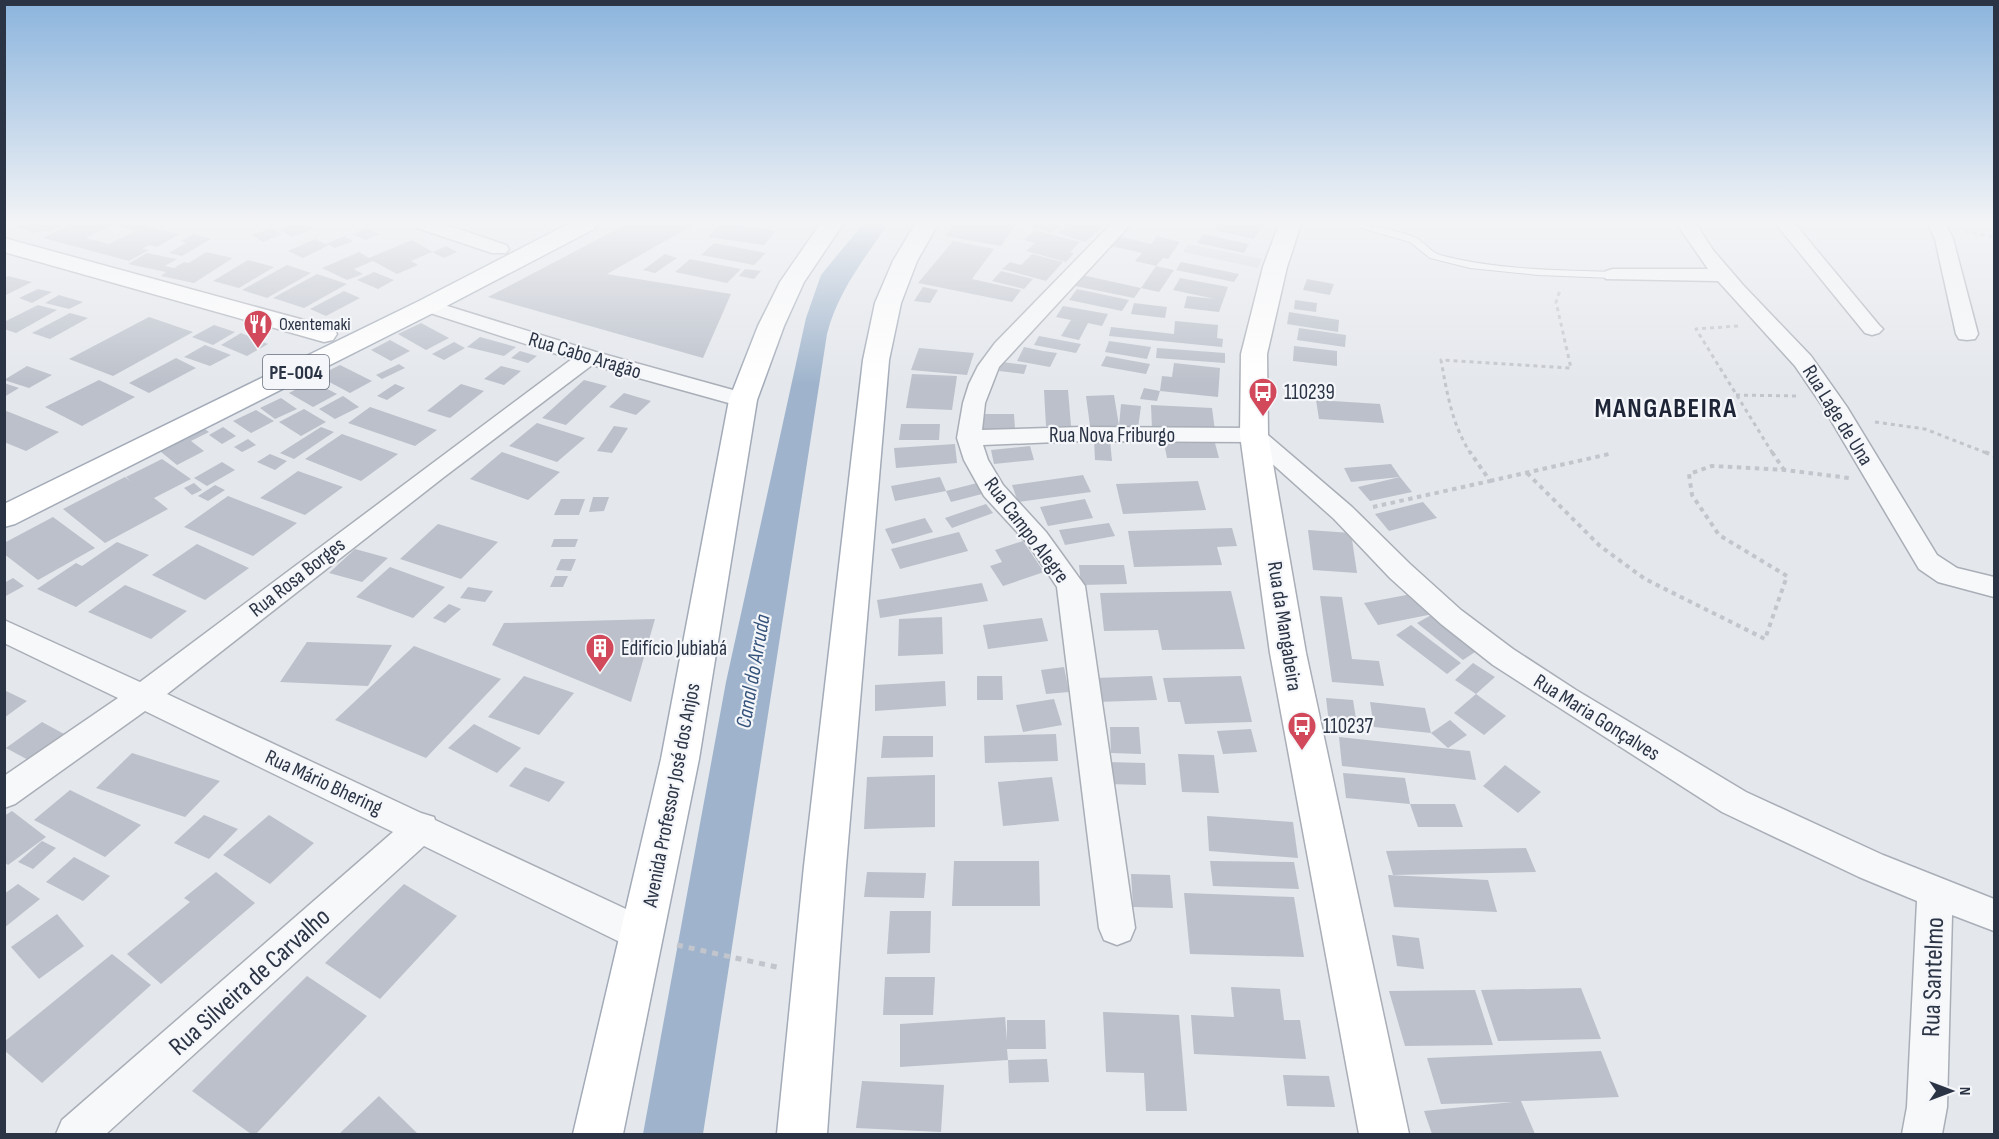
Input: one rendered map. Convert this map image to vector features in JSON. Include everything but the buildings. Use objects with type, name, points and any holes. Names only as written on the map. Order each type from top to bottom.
[{"type":"main road","points":[[120,277],[324,334]]},
{"type":"main road","name":"PE-004","points":[[4,493],[441,277]]},
{"type":"main road","name":"PE-004","points":[[4,517],[484,277]]},
{"type":"main road","name":"Avenida Professor José dos Anjos","points":[[598,1134],[655,939],[680,759],[731,479],[743,400],[771,326],[795,277]]},
{"type":"main road","points":[[802,1134],[825,866],[876,360],[888,303],[898,277]]},
{"type":"main road","name":"Rua da Mangabeira","points":[[1273,277],[1254,354],[1254,435],[1288,653],[1384,1134]]},
{"type":"street","name":"Rua Campo Alegre","points":[[1071,277],[989,366],[974,403],[969,438],[976,460],[993,490],[1037,538],[1071,586],[1117,928]]},
{"type":"street","name":"Rua Lage de Una","points":[[1726,277],[1784,337],[1803,361],[1841,418],[1923,555],[1933,567],[1959,579],[1995,587]]},
{"type":"street","points":[[1829,277],[1872,328]]},
{"type":"street","points":[[1953,277],[1967,334]]},
{"type":"street","name":"Rua Cabo Aragão","points":[[428,306],[588,357],[743,400]]},
{"type":"street","name":"Rua Rosa Borges","points":[[4,794],[142,697],[435,471],[588,357]]},
{"type":"street","name":"Rua Nova Friburgo","points":[[969,438],[1081,434],[1254,435]]},
{"type":"street","name":"Rua Maria Gonçalves","points":[[1254,435],[1343,513],[1400,571],[1451,617],[1503,657],[1565,698],[1734,802],[1870,866],[1995,915]]},
{"type":"street","name":"Rua Mário Bhering","points":[[4,630],[655,939]]},
{"type":"street","name":"Rua Silveira de Carvalho","points":[[76,1134],[422,827]]},
{"type":"street","name":"Rua Santelmo","points":[[1922,1134],[1927,1107],[1935,891]]},
{"type":"path","points":[[1490,481],[1463,442],[1454,420],[1441,360],[1571,369],[1556,302],[1565,277]]},
{"type":"path","points":[[1741,326],[1696,329],[1785,470]]},
{"type":"path","points":[[1736,395],[1827,396]]},
{"type":"path","points":[[1841,418],[1925,429],[1995,456]]},
{"type":"path","points":[[1343,513],[1609,454]]},
{"type":"path","points":[[1527,473],[1600,546],[1645,579],[1765,639],[1787,576],[1719,535],[1692,495],[1689,474],[1712,466],[1785,470],[1879,481]]},
{"type":"path","points":[[655,939],[745,961]]},
{"type":"water","name":"Canal do Arruda","points":[[820,277],[852,277],[837,304],[827,334],[703,1134],[643,1134],[726,682],[806,318]]},
{"type":"place","name":"Oxentemaki","points":[[258,350]]},
{"type":"place","name":"110239","points":[[1263,418]]},
{"type":"place","name":"Edifício Jubiabá","points":[[600,674]]},
{"type":"place","name":"110237","points":[[1302,752]]},
{"type":"district","name":"MANGABEIRA","points":[[1666,408]]}]
